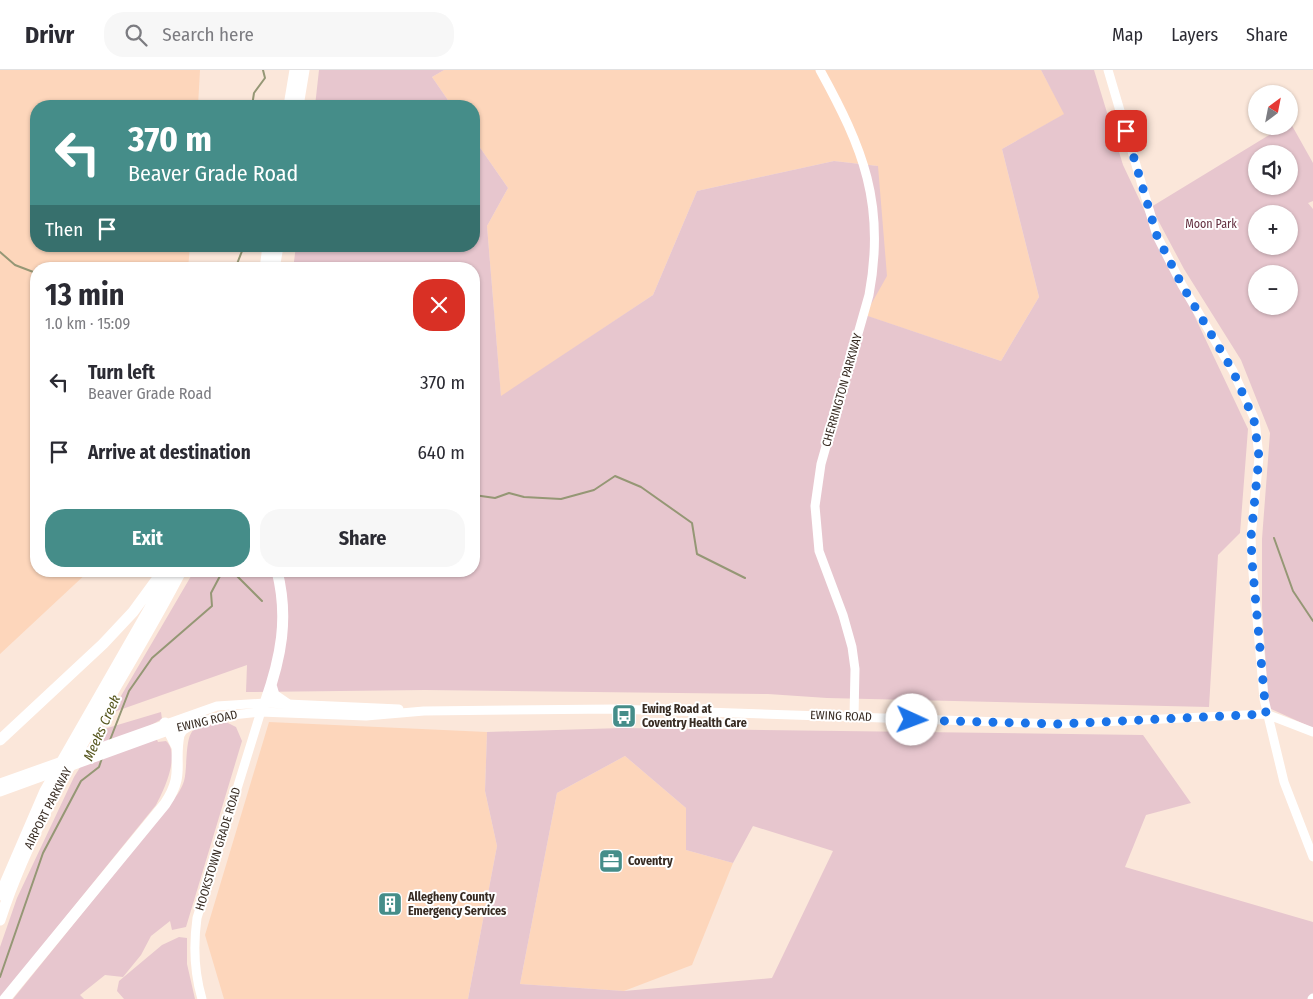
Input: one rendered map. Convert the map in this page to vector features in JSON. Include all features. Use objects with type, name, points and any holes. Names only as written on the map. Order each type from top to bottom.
[{"type":"highway","points":[[290,100],[295,70]]},
{"type":"highway","points":[[299,100],[304,70]]},
{"type":"highway","points":[[0,740],[103,644],[133,612],[159,577]]},
{"type":"highway","name":"AIRPORT PARKWAY","points":[[0,895],[45,792],[169,577]]},
{"type":"highway","name":"AIRPORT PARKWAY","points":[[0,920],[39,823],[86,736],[178,577]]},
{"type":"highway","points":[[263,707],[281,651],[284,623],[283,596],[278,577]]},
{"type":"highway","points":[[271,685],[274,695],[287,704]]},
{"type":"highway","points":[[5,999],[165,804],[178,776],[177,747],[180,732],[191,724]]},
{"type":"highway","points":[[167,727],[177,747]]},
{"type":"street","name":"CHERRINGTON PARKWAY","points":[[820,70],[845,116],[866,166],[875,231],[873,270],[869,295],[821,464],[815,506],[819,551],[843,615],[852,647],[855,668],[854,716]]},
{"type":"street","points":[[1108,70],[1157,236],[1182,285],[1233,371],[1254,420],[1259,457],[1251,537],[1266,714],[1284,782],[1313,856]]},
{"type":"street","name":"EWING ROAD","points":[[167,727],[191,724],[263,707],[287,704],[368,706],[424,711]]},
{"type":"street","name":"EWING ROAD","points":[[0,782],[21,779],[167,727],[217,706],[263,707],[366,716],[424,711],[615,709],[1059,724],[1266,714],[1313,732]]},
{"type":"street","name":"HOOKSTOWN GRADE ROAD","points":[[202,999],[196,979],[193,945],[197,918],[263,707]]},
{"type":"street","name":"EWING ROAD","points":[[0,792],[21,779]]},
{"type":"shaded area","points":[[0,70],[200,70],[198,100],[30,100],[30,252],[189,252],[189,262],[30,262],[30,577],[83,577],[0,654]]},
{"type":"shaded area","points":[[444,70],[1041,70],[1065,114],[1002,149],[1039,297],[1001,361],[864,315],[878,166],[834,161],[697,191],[653,295],[501,397],[487,226],[508,188],[480,148],[480,100],[448,100],[432,77]]},
{"type":"shaded area","points":[[269,722],[487,732],[485,791],[497,846],[468,999],[224,999],[205,935]]},
{"type":"shaded area","points":[[625,756],[686,808],[686,850],[733,863],[692,965],[624,991],[520,984],[557,793]]},
{"type":"green space","points":[[319,70],[444,70],[432,77],[448,100],[316,100]]},
{"type":"green space","points":[[1041,70],[1094,70],[1123,165],[1248,429],[1240,533],[1218,555],[1209,707],[827,698],[768,694],[425,690],[246,692],[247,665],[111,713],[190,577],[480,577],[480,262],[294,262],[295,252],[480,252],[480,148],[508,188],[487,226],[501,396],[653,295],[697,191],[834,161],[878,166],[887,276],[865,315],[1001,361],[1039,297],[1002,149],[1064,114]]},
{"type":"green space","name":"Moon Park","points":[[1269,135],[1297,135],[1313,163],[1313,201],[1308,203],[1313,209],[1313,728],[1269,708],[1262,608],[1262,539],[1270,433],[1241,360],[1184,269],[1151,207],[1248,148],[1248,195],[1298,195],[1298,145],[1253,145]]},
{"type":"green space","points":[[161,712],[162,719],[151,725],[158,742],[166,741],[170,747],[172,763],[167,782],[156,805],[0,998],[0,947],[17,898],[74,777],[104,729]]},
{"type":"green space","points":[[226,722],[236,727],[242,741],[186,927],[172,930],[170,921],[151,936],[141,955],[123,977],[105,975],[80,995],[84,999],[13,999],[175,799],[184,781],[189,738],[192,732],[202,726]]},
{"type":"green space","points":[[622,728],[1143,735],[1191,803],[1146,815],[1125,867],[1313,922],[1313,999],[468,999],[497,846],[485,791],[487,732]],"holes":[[[625,756],[686,808],[686,850],[733,863],[753,826],[833,851],[772,978],[624,991],[520,984],[557,793]]]},
{"type":"green space","points":[[179,937],[187,938],[187,964],[195,999],[124,999],[117,991],[119,981],[162,945]]},
{"type":"waterway","name":"Meeks Creek","points":[[253,100],[254,93],[265,78],[263,70]]},
{"type":"waterway","points":[[0,252],[15,265],[30,271]]},
{"type":"waterway","name":"Meeks Creek","points":[[238,262],[242,252]]},
{"type":"waterway","points":[[480,496],[495,498],[509,493],[524,497],[561,499],[594,490],[615,476],[641,487],[692,523],[697,554],[745,578]]},
{"type":"waterway","points":[[1274,538],[1293,591],[1313,621]]},
{"type":"waterway","name":"Meeks Creek","points":[[110,740],[129,691],[152,658],[212,606],[211,593],[219,577]]},
{"type":"waterway","points":[[238,577],[262,601]]},
{"type":"waterway","name":"Meeks Creek","points":[[0,977],[43,853],[81,781],[99,767],[102,758]]},
{"type":"place","name":"Ewing Road at Coventry Health Care","points":[[624,716]]},
{"type":"place","name":"Coventry","points":[[611,861]]},
{"type":"place","name":"Allegheny County Emergency Services","points":[[390,904]]},
{"type":"route","points":[[912,720],[1059,724],[1181,720],[1266,714],[1251,537],[1259,457],[1254,420],[1249,403],[1233,371],[1182,285],[1157,236],[1126,131]]}]
